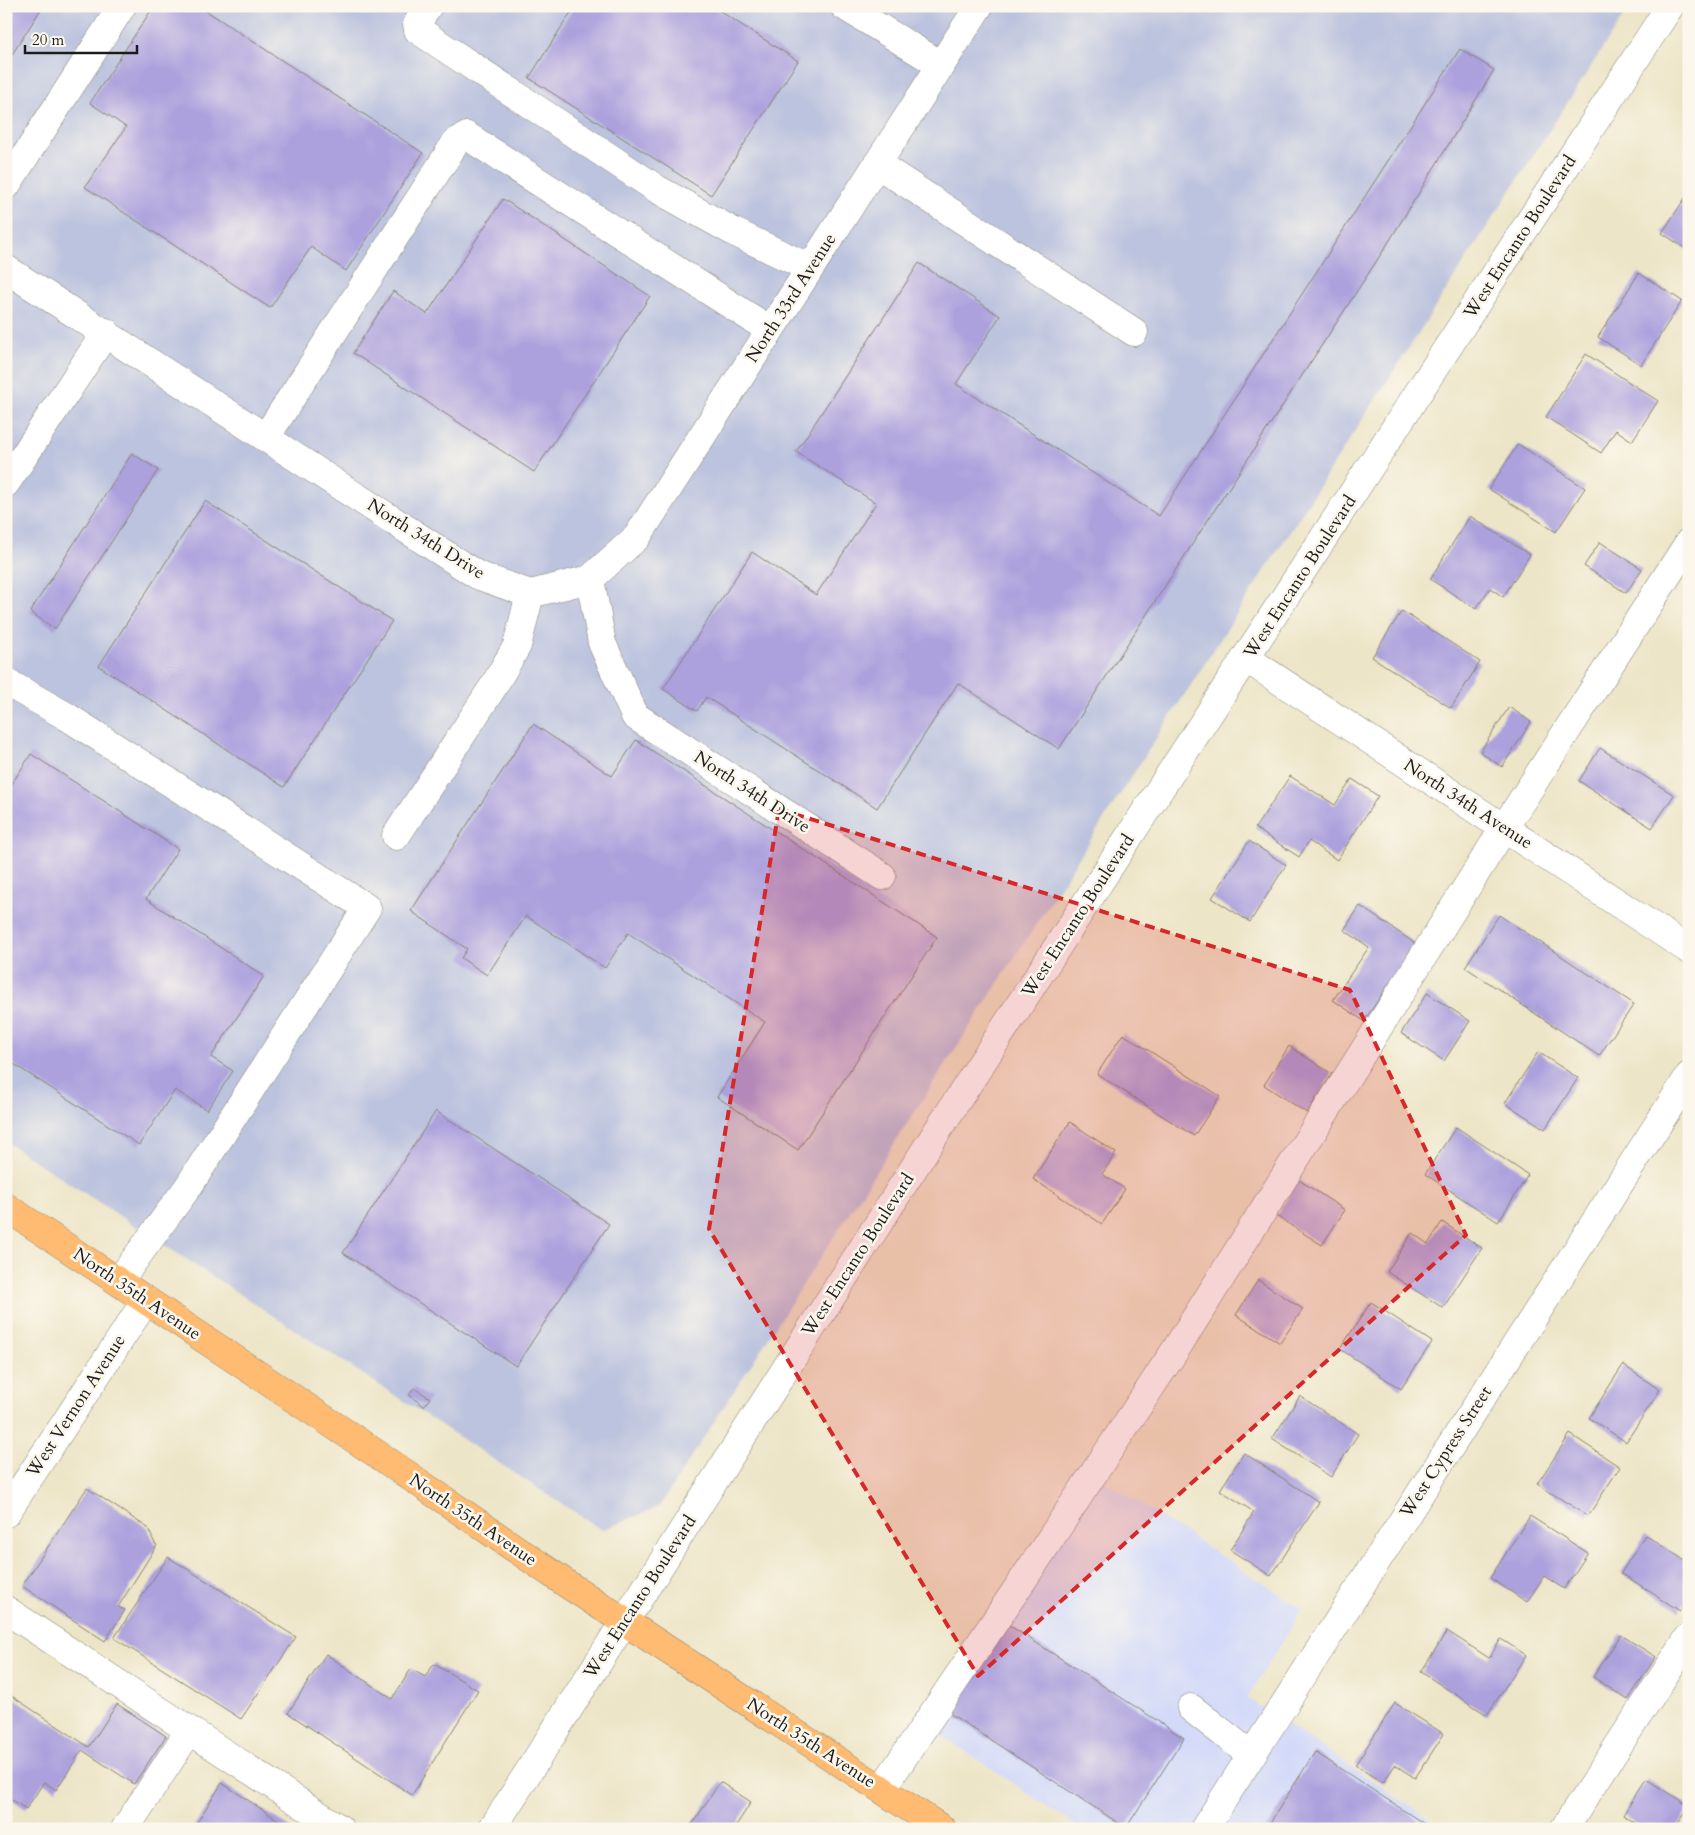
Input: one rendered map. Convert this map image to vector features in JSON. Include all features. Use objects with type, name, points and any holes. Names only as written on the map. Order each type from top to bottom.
[{"type":"main road","name":"North 35th Avenue","points":[[6,1207],[624,1621],[942,1829]]},
{"type":"street","points":[[6,186],[122,6]]},
{"type":"street","points":[[428,6],[417,24],[418,30],[664,193],[734,232],[810,268]]},
{"type":"street","points":[[844,6],[941,65]]},
{"type":"street","name":"North 33rd Avenue","points":[[590,579],[637,537],[979,6]]},
{"type":"street","name":"West Encanto Boulevard","points":[[492,1829],[933,1138],[1670,6]]},
{"type":"street","points":[[266,437],[456,142],[467,136],[770,330]]},
{"type":"street","points":[[877,164],[1134,332]]},
{"type":"street","name":"North 34th Drive","points":[[6,269],[478,574],[530,594]]},
{"type":"street","points":[[6,483],[106,332]]},
{"type":"street","points":[[882,1789],[1176,1349],[1504,828],[1689,542]]},
{"type":"street","points":[[396,836],[493,687],[517,646],[530,594],[590,579]]},
{"type":"street","name":"North 34th Drive","points":[[590,579],[602,643],[635,716],[882,876]]},
{"type":"street","name":"North 34th Avenue","points":[[1246,659],[1689,950]]},
{"type":"street","points":[[6,682],[66,716],[367,908],[188,1187],[119,1281]]},
{"type":"street","name":"West Cypress Street","points":[[1204,1829],[1689,1076]]},
{"type":"street","name":"West Vernon Avenue","points":[[6,1513],[146,1300]]},
{"type":"street","points":[[6,1610],[340,1829]]},
{"type":"street","points":[[1564,1829],[1689,1637]]},
{"type":"street","points":[[1191,1708],[1251,1755]]},
{"type":"street","points":[[125,1829],[189,1731]]},
{"type":"highlighted area","points":[[779,809],[1350,990],[1466,1235],[978,1676],[709,1229]]},
{"type":"shaded area","points":[[6,6],[1630,6],[659,1507],[602,1530],[6,1142]]},
{"type":"shaded area","points":[[1102,1479],[1303,1609],[1247,1698],[1445,1829],[1081,1829],[935,1731]]},
{"type":"building","points":[[6,6],[43,6],[6,64]]},
{"type":"building","points":[[154,6],[199,6],[423,153],[346,271],[311,247],[270,308],[85,187],[126,127],[90,103]]},
{"type":"building","points":[[575,6],[712,6],[798,61],[711,195],[529,78]]},
{"type":"building","points":[[1460,49],[1494,70],[1385,248],[1059,749],[958,683],[877,808],[706,697],[697,711],[663,689],[752,552],[816,595],[876,503],[796,452],[919,263],[1000,316],[956,384],[1159,516]]},
{"type":"building","points":[[1689,192],[1689,251],[1662,233]]},
{"type":"building","points":[[503,199],[650,296],[534,472],[353,353],[393,291],[427,314]]},
{"type":"building","points":[[1639,273],[1682,301],[1641,365],[1598,337]]},
{"type":"building","points":[[1586,354],[1658,401],[1632,441],[1616,430],[1601,453],[1546,417]]},
{"type":"building","points":[[1518,444],[1585,488],[1556,532],[1489,489]]},
{"type":"building","points":[[132,453],[158,470],[55,629],[30,612]]},
{"type":"building","points":[[205,501],[392,621],[284,787],[99,666]]},
{"type":"building","points":[[1470,516],[1530,555],[1503,597],[1490,588],[1476,609],[1430,579]]},
{"type":"building","points":[[1600,542],[1642,569],[1626,593],[1584,566]]},
{"type":"building","points":[[1402,611],[1480,662],[1451,708],[1372,657]]},
{"type":"building","points":[[1509,707],[1531,722],[1502,767],[1480,752]]},
{"type":"building","points":[[533,724],[612,776],[636,740],[937,937],[798,1150],[717,1097],[765,1022],[628,933],[605,968],[526,916],[487,975],[461,958],[467,949],[411,911]]},
{"type":"building","points":[[1600,748],[1674,795],[1652,828],[1579,781]]},
{"type":"building","points":[[31,754],[178,849],[146,899],[264,976],[211,1057],[233,1071],[207,1110],[175,1090],[139,1145],[6,1059],[6,793]]},
{"type":"building","points":[[1290,776],[1335,805],[1352,779],[1378,796],[1337,860],[1309,841],[1299,857],[1255,828]]},
{"type":"building","points":[[1249,841],[1286,865],[1250,922],[1212,898]]},
{"type":"building","points":[[1360,906],[1416,944],[1364,1021],[1333,1000],[1369,947],[1344,930]]},
{"type":"building","points":[[1499,915],[1634,1004],[1599,1056],[1465,967]]},
{"type":"building","points":[[1427,993],[1470,1021],[1444,1061],[1401,1033]]},
{"type":"building","points":[[1123,1034],[1220,1096],[1194,1136],[1097,1074]]},
{"type":"building","points":[[1289,1046],[1332,1074],[1307,1113],[1264,1085]]},
{"type":"building","points":[[1538,1052],[1578,1078],[1545,1129],[1505,1103]]},
{"type":"building","points":[[436,1111],[609,1224],[516,1366],[343,1253]]},
{"type":"building","points":[[1070,1122],[1116,1153],[1102,1174],[1125,1189],[1102,1224],[1033,1179]]},
{"type":"building","points":[[1456,1127],[1528,1175],[1498,1222],[1425,1174]]},
{"type":"building","points":[[1299,1180],[1345,1210],[1322,1245],[1276,1216]]},
{"type":"building","points":[[1442,1222],[1482,1248],[1443,1308],[1387,1272],[1412,1233],[1428,1244]]},
{"type":"building","points":[[1258,1280],[1303,1309],[1280,1343],[1236,1315]]},
{"type":"building","points":[[1371,1302],[1432,1342],[1401,1389],[1340,1349]]},
{"type":"building","points":[[1623,1365],[1660,1390],[1626,1442],[1589,1418]]},
{"type":"building","points":[[414,1388],[430,1398],[424,1406],[409,1395]]},
{"type":"building","points":[[1300,1396],[1358,1434],[1331,1477],[1272,1439]]},
{"type":"building","points":[[1570,1434],[1620,1467],[1588,1516],[1537,1484]]},
{"type":"building","points":[[1244,1453],[1319,1502],[1271,1576],[1230,1550],[1254,1512],[1220,1490]]},
{"type":"building","points":[[87,1488],[148,1528],[157,1545],[118,1607],[125,1610],[105,1641],[22,1586]]},
{"type":"building","points":[[1530,1516],[1588,1553],[1564,1589],[1544,1576],[1527,1602],[1490,1578]]},
{"type":"building","points":[[1645,1535],[1689,1563],[1689,1597],[1680,1611],[1621,1573]]},
{"type":"building","points":[[168,1557],[296,1637],[241,1719],[114,1638]]},
{"type":"building","points":[[1007,1624],[1184,1738],[1126,1828],[949,1713]]},
{"type":"building","points":[[1447,1631],[1489,1658],[1501,1639],[1526,1655],[1487,1715],[1421,1672]]},
{"type":"building","points":[[1621,1635],[1656,1657],[1628,1700],[1593,1677]]},
{"type":"building","points":[[326,1654],[392,1699],[411,1669],[425,1677],[434,1664],[478,1690],[412,1795],[288,1713]]},
{"type":"building","points":[[7,1693],[89,1747],[117,1704],[166,1736],[134,1784],[82,1750],[56,1790],[44,1782],[26,1809],[6,1796]]},
{"type":"building","points":[[1395,1703],[1444,1734],[1415,1778],[1395,1765],[1383,1783],[1355,1765]]},
{"type":"building","points":[[1315,1752],[1432,1829],[1266,1829]]},
{"type":"building","points":[[1646,1779],[1689,1806],[1675,1829],[1644,1829],[1623,1815]]},
{"type":"building","points":[[720,1782],[751,1802],[734,1829],[689,1829]]},
{"type":"building","points":[[222,1783],[292,1829],[196,1829],[194,1827]]}]
